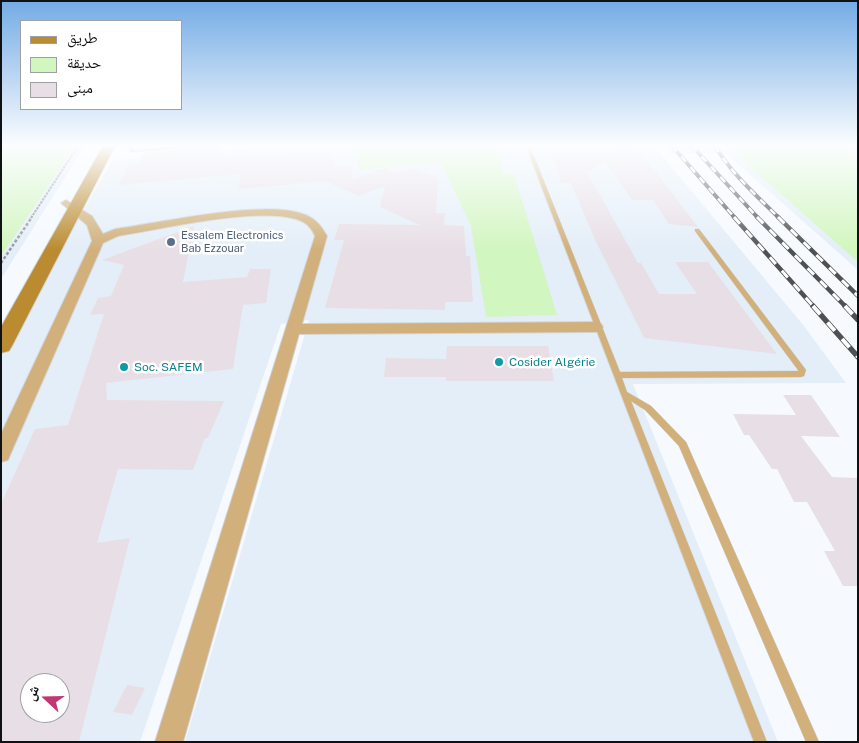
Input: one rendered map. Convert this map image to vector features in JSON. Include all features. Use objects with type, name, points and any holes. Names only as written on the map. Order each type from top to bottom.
[{"type":"main road","points":[[1,346],[83,181]]},
{"type":"main road","points":[[1,312],[86,181]]},
{"type":"street","points":[[1,455],[98,241],[98,233],[94,223],[70,206]]},
{"type":"street","points":[[98,241],[115,233],[252,212],[280,212],[309,221],[321,236],[169,742]]},
{"type":"street","points":[[294,329],[596,326]]},
{"type":"lane","points":[[541,181],[596,326],[625,394],[761,742]]},
{"type":"lane","points":[[617,375],[801,374],[802,370],[697,230]]},
{"type":"lane","points":[[625,394],[648,408],[683,444],[813,742]]},
{"type":"path","points":[[1,263],[55,181]]},
{"type":"shaded area","points":[[1,181],[63,181],[1,279]]},
{"type":"shaded area","points":[[101,181],[683,181],[804,326],[846,383],[633,384],[778,742],[185,742],[309,320],[281,324],[140,742],[1,742],[1,353]]},
{"type":"shaded area","points":[[757,181],[858,181],[858,270]]},
{"type":"green space","points":[[1,181],[52,181],[1,256]]},
{"type":"green space","points":[[449,181],[516,181],[557,315],[486,317],[471,226]]},
{"type":"green space","points":[[766,181],[858,181],[858,262]]},
{"type":"building","points":[[121,181],[167,181],[119,185]]},
{"type":"building","points":[[240,181],[438,181],[436,213],[445,213],[444,225],[464,226],[466,256],[470,256],[473,302],[445,302],[445,310],[325,308],[344,240],[334,240],[339,224],[420,225],[380,207],[385,186],[358,196],[326,181],[239,189]]},
{"type":"building","points":[[560,181],[592,181],[638,263],[641,263],[659,294],[697,294],[675,262],[708,262],[777,354],[644,338],[597,244],[571,183],[561,183]]},
{"type":"building","points":[[619,181],[663,181],[698,227],[669,224],[653,200],[632,200]]},
{"type":"building","points":[[194,226],[183,282],[247,277],[250,269],[271,269],[266,303],[243,305],[233,369],[106,383],[107,400],[224,401],[208,438],[205,438],[193,470],[118,469],[97,543],[130,538],[79,742],[1,742],[1,504],[35,429],[68,425],[104,314],[90,315],[98,298],[111,296],[124,265],[102,260]]},
{"type":"building","name":"Cosider Algérie","points":[[447,346],[548,346],[554,381],[446,381],[446,377],[384,377],[386,358],[446,359]]},
{"type":"building","points":[[783,395],[811,395],[840,437],[801,436],[832,477],[858,478],[858,586],[843,586],[824,551],[835,551],[807,502],[794,502],[777,469],[772,469],[749,435],[744,435],[733,414],[796,415]]},
{"type":"building","points":[[127,685],[145,688],[132,715],[113,712]]},
{"type":"railway","points":[[702,181],[735,218]]},
{"type":"railway","points":[[724,181],[758,218]]},
{"type":"railway","points":[[741,181],[779,218]]},
{"type":"railway","points":[[734,217],[814,307]]},
{"type":"railway","points":[[757,217],[846,307]]},
{"type":"railway","points":[[778,217],[858,296]]},
{"type":"railway","points":[[813,306],[858,357]]},
{"type":"railway","points":[[845,306],[858,320]]},
{"type":"place","name":"Essalem Electronics Bab Ezzouar","points":[[171,242]]},
{"type":"place","name":"Cosider Algérie","points":[[499,362]]},
{"type":"place","name":"Soc. SAFEM","points":[[124,367]]}]
